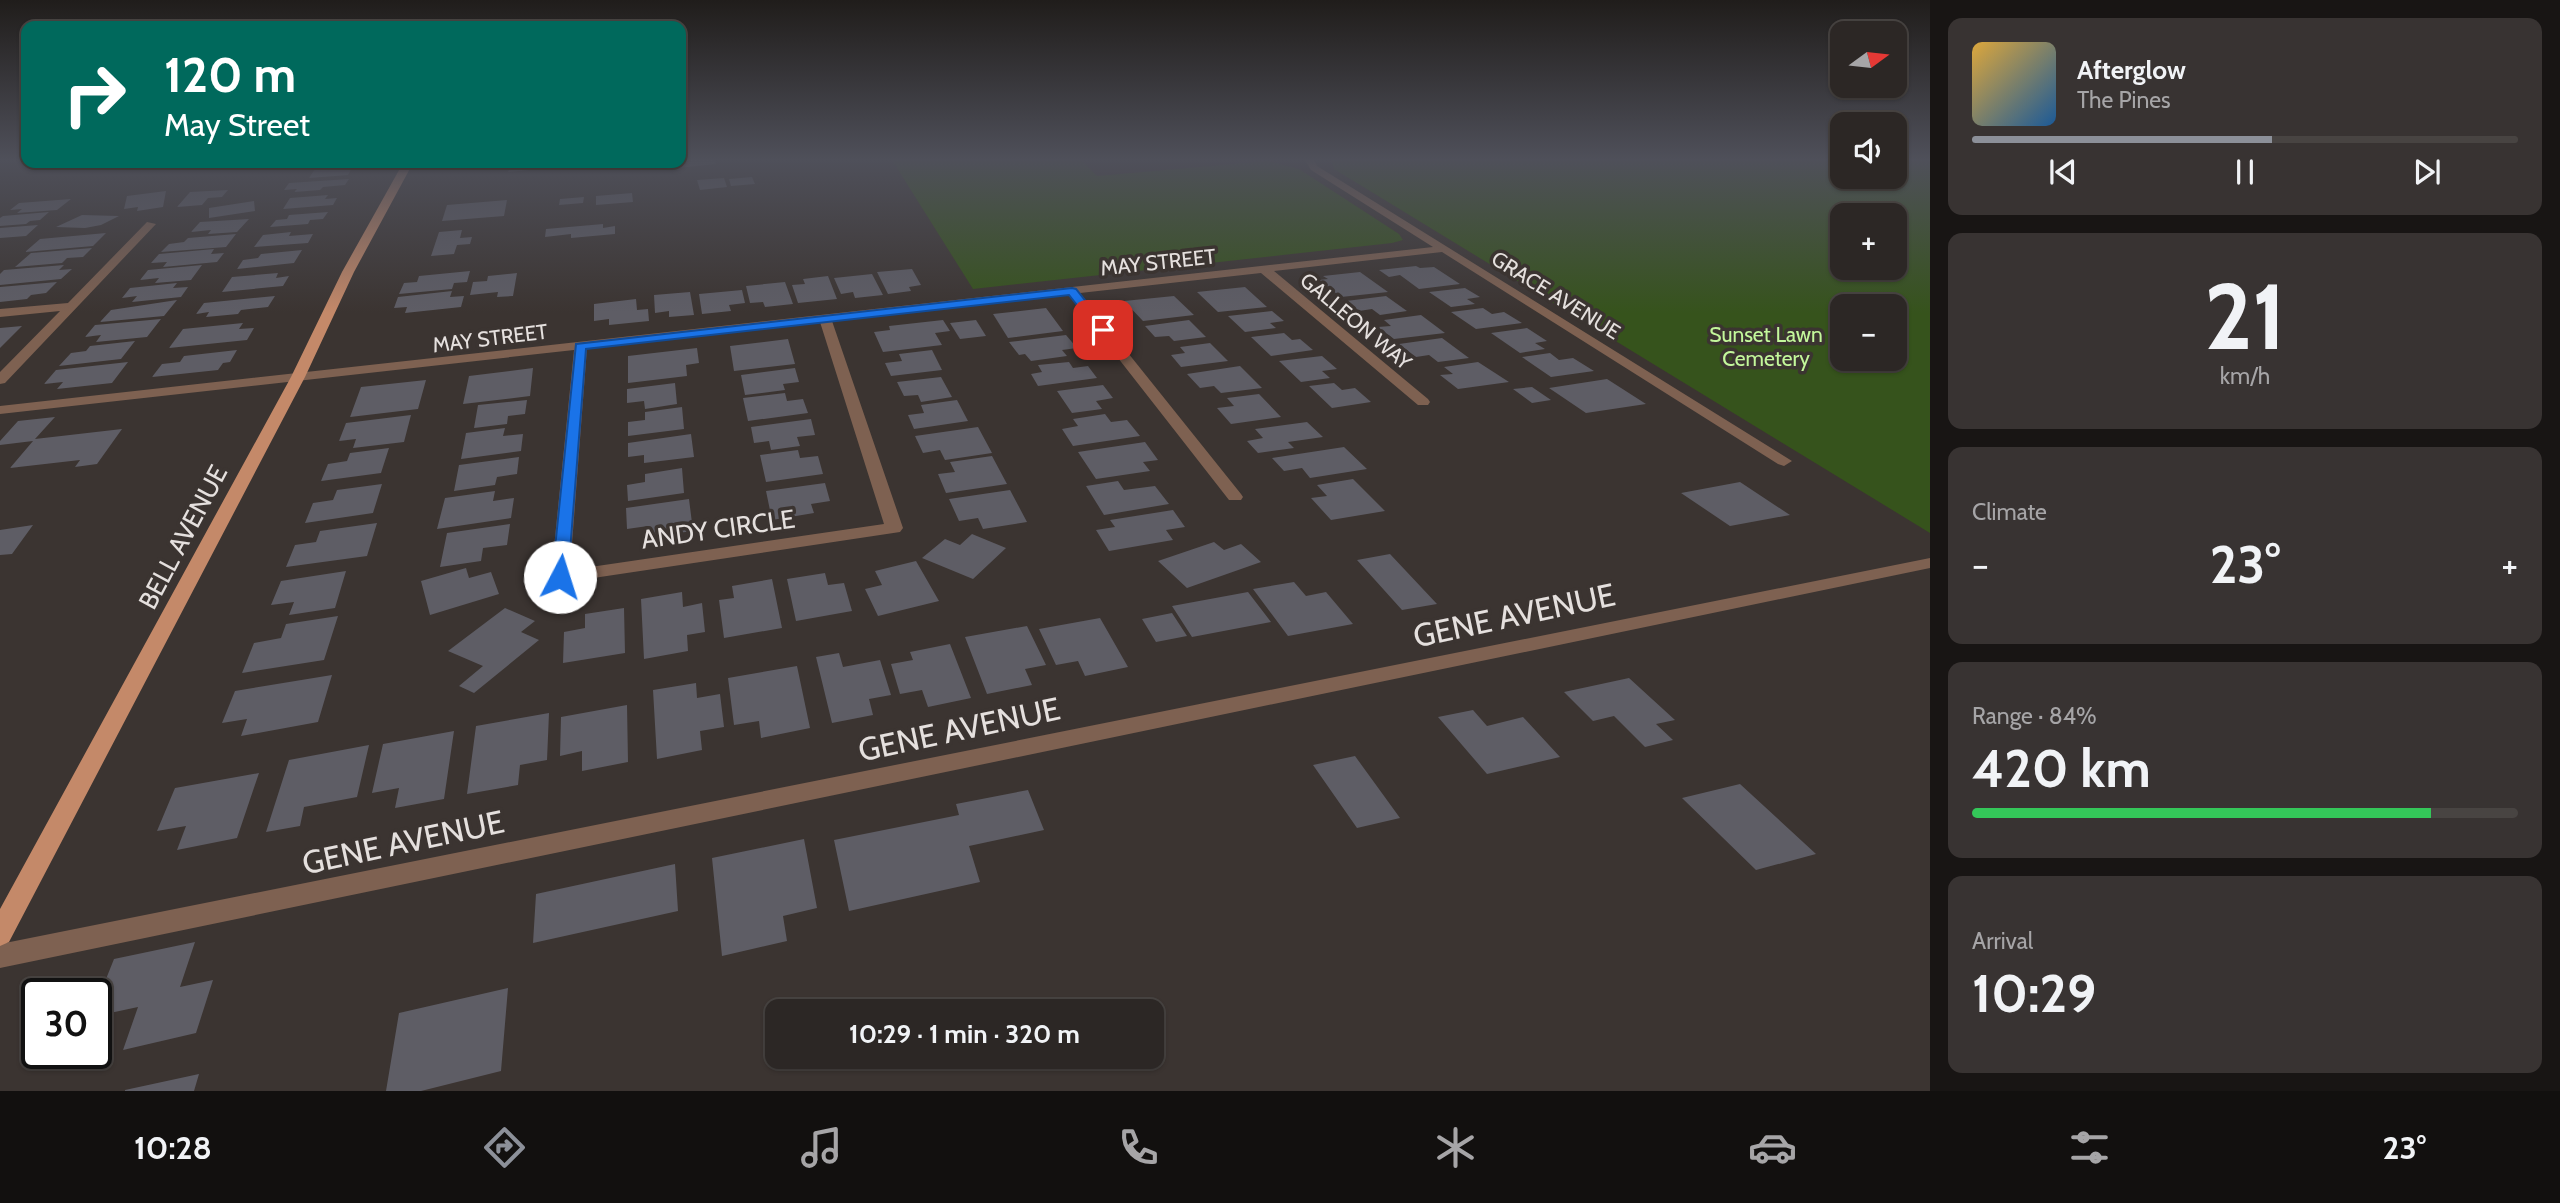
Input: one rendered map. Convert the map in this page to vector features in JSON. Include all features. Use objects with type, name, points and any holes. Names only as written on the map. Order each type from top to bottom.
[{"type":"main road","name":"BELL AVENUE","points":[[0,934],[298,377],[348,272],[382,211]]},
{"type":"street","name":"GRACE AVENUE","points":[[1382,211],[1784,461]]},
{"type":"street","points":[[0,380],[151,224]]},
{"type":"street","name":"MAY STREET","points":[[0,410],[1443,249]]},
{"type":"street","name":"GALLEON WAY","points":[[1264,269],[1423,402]]},
{"type":"street","points":[[1072,291],[1235,497]]},
{"type":"street","points":[[0,313],[72,306]]},
{"type":"street","name":"ANDY CIRCLE","points":[[580,346],[560,577],[894,528],[825,319]]},
{"type":"street","name":"GENE AVENUE","points":[[0,956],[1930,563]]},
{"type":"green space","points":[[924,211],[1363,211],[1399,234],[1403,240],[1392,243],[973,289]]},
{"type":"green space","name":"Sunset Lawn Cemetery","points":[[1403,211],[1830,211],[1830,280],[1907,280],[1907,211],[1930,211],[1930,533]]},
{"type":"building","points":[[209,211],[255,211],[255,211],[209,218]]},
{"type":"building","points":[[445,211],[505,211],[504,216],[442,221]]},
{"type":"building","points":[[49,212],[40,220],[26,224],[0,226],[0,218],[3,216]]},
{"type":"building","points":[[328,212],[323,219],[310,220],[308,224],[270,227],[276,220],[287,219],[289,215]]},
{"type":"building","points":[[82,215],[119,216],[101,225],[85,228],[56,227]]},
{"type":"building","points":[[249,219],[237,232],[191,232],[200,222]]},
{"type":"building","points":[[603,224],[603,228],[615,226],[615,234],[571,238],[571,234],[545,237],[546,229]]},
{"type":"building","points":[[38,225],[26,236],[0,238],[0,228]]},
{"type":"building","points":[[462,230],[460,238],[472,237],[470,244],[457,245],[454,254],[431,256],[439,232]]},
{"type":"building","points":[[291,232],[289,236],[313,234],[308,243],[254,247],[263,235]]},
{"type":"building","points":[[106,233],[93,246],[25,252],[40,239]]},
{"type":"building","points":[[236,234],[226,247],[161,252],[169,244],[184,242],[188,238]]},
{"type":"building","points":[[92,248],[83,257],[67,258],[62,263],[15,267],[31,253]]},
{"type":"building","points":[[214,249],[211,254],[224,253],[217,262],[163,267],[167,262],[151,263],[159,254]]},
{"type":"building","points":[[302,250],[294,263],[237,269],[243,260],[258,258],[261,254]]},
{"type":"building","points":[[64,265],[59,270],[72,269],[61,279],[0,285],[0,274],[4,270]]},
{"type":"building","points":[[202,265],[191,280],[155,283],[159,278],[140,280],[148,270]]},
{"type":"building","points":[[1434,267],[1460,284],[1419,289],[1400,275],[1389,277],[1379,270]]},
{"type":"building","points":[[912,269],[921,285],[909,287],[911,291],[888,294],[877,272]]},
{"type":"building","points":[[470,271],[467,282],[454,283],[452,289],[399,294],[404,283],[417,282],[419,276]]},
{"type":"building","points":[[1360,272],[1388,292],[1341,297],[1319,280],[1328,279],[1323,276]]},
{"type":"building","points":[[278,273],[276,278],[289,276],[283,286],[222,292],[232,277]]},
{"type":"building","points":[[517,273],[513,296],[497,297],[498,292],[470,295],[473,282],[487,281],[488,276]]},
{"type":"building","points":[[872,274],[883,295],[855,298],[853,292],[841,294],[834,278]]},
{"type":"building","points":[[828,276],[837,299],[798,303],[792,285],[805,284],[803,279]]},
{"type":"building","points":[[57,282],[46,293],[31,295],[27,299],[0,302],[0,287]]},
{"type":"building","points":[[785,282],[793,304],[765,307],[763,302],[750,303],[746,286]]},
{"type":"building","points":[[177,283],[173,288],[188,287],[181,297],[132,302],[137,296],[122,298],[130,288]]},
{"type":"building","points":[[1245,287],[1267,307],[1218,312],[1197,292]]},
{"type":"building","points":[[1465,288],[1480,297],[1467,299],[1475,304],[1451,307],[1429,292]]},
{"type":"building","points":[[742,290],[745,303],[729,305],[731,311],[702,314],[699,294]]},
{"type":"building","points":[[452,291],[450,297],[464,296],[461,307],[405,313],[407,307],[394,308],[398,297]]},
{"type":"building","points":[[690,292],[694,315],[669,317],[669,311],[655,313],[654,295]]},
{"type":"building","points":[[275,296],[268,307],[241,310],[238,314],[206,317],[209,312],[196,314],[204,303]]},
{"type":"building","points":[[1174,296],[1194,315],[1143,321],[1124,301]]},
{"type":"building","points":[[1386,296],[1407,311],[1380,315],[1372,309],[1359,311],[1346,301]]},
{"type":"building","points":[[636,299],[637,310],[648,309],[649,321],[609,325],[609,319],[594,321],[594,304]]},
{"type":"building","points":[[177,300],[164,316],[100,322],[111,310]]},
{"type":"building","points":[[1046,308],[1063,331],[1008,338],[993,314]]},
{"type":"building","points":[[1483,308],[1492,314],[1504,312],[1522,323],[1476,329],[1451,312]]},
{"type":"building","points":[[1272,311],[1284,321],[1270,323],[1276,328],[1245,332],[1228,316]]},
{"type":"building","points":[[1421,315],[1445,333],[1394,339],[1378,327],[1391,326],[1384,320]]},
{"type":"building","points":[[161,319],[147,337],[96,342],[101,335],[85,337],[95,325]]},
{"type":"building","points":[[943,320],[950,331],[935,333],[942,345],[883,352],[874,332],[890,330],[889,326]]},
{"type":"building","points":[[976,320],[986,336],[960,339],[950,323]]},
{"type":"building","points":[[1189,320],[1206,337],[1174,341],[1169,336],[1155,337],[1145,326]]},
{"type":"building","points":[[243,323],[239,329],[254,328],[247,340],[169,348],[183,329]]},
{"type":"building","points":[[22,326],[0,348],[0,328]]},
{"type":"building","points":[[1527,328],[1547,341],[1535,343],[1545,349],[1520,353],[1491,333]]},
{"type":"building","points":[[1284,333],[1292,340],[1300,339],[1313,350],[1271,356],[1251,337]]},
{"type":"building","points":[[1066,335],[1077,348],[1062,350],[1067,356],[1031,361],[1025,354],[1019,355],[1009,342]]},
{"type":"building","points":[[1442,338],[1469,358],[1438,362],[1429,355],[1416,357],[1399,344]]},
{"type":"building","points":[[788,339],[795,364],[734,371],[730,346]]},
{"type":"building","points":[[135,341],[121,359],[59,366],[71,353],[86,351],[90,346]]},
{"type":"building","points":[[1210,343],[1228,361],[1181,367],[1171,355],[1185,353],[1180,347]]},
{"type":"building","points":[[697,348],[699,363],[686,365],[687,376],[628,383],[628,356]]},
{"type":"building","points":[[237,350],[230,362],[223,363],[218,370],[152,377],[162,364],[180,362],[184,356]]},
{"type":"building","points":[[932,350],[942,370],[891,376],[885,363],[902,361],[899,354]]},
{"type":"building","points":[[1550,353],[1559,360],[1573,358],[1594,371],[1551,377],[1522,357]]},
{"type":"building","points":[[1322,356],[1337,369],[1322,371],[1330,378],[1301,382],[1279,361]]},
{"type":"building","points":[[128,362],[112,383],[57,389],[63,382],[44,384],[56,370]]},
{"type":"building","points":[[1069,362],[1073,368],[1088,366],[1097,378],[1038,386],[1031,374],[1042,372],[1038,365]]},
{"type":"building","points":[[1478,362],[1509,382],[1458,389],[1440,375],[1453,374],[1444,367]]},
{"type":"building","points":[[1240,366],[1262,388],[1221,393],[1214,386],[1200,388],[1187,374]]},
{"type":"building","points":[[533,368],[530,396],[463,404],[469,376]]},
{"type":"building","points":[[795,368],[799,382],[783,384],[785,390],[745,395],[741,375]]},
{"type":"building","points":[[941,377],[952,397],[921,402],[918,395],[904,396],[897,382]]},
{"type":"building","points":[[1607,379],[1646,404],[1586,413],[1549,388]]},
{"type":"building","points":[[426,380],[418,409],[350,417],[361,387]]},
{"type":"building","points":[[675,383],[677,404],[645,409],[644,401],[627,403],[627,389]]},
{"type":"building","points":[[1334,383],[1342,390],[1355,388],[1371,402],[1332,408],[1309,386]]},
{"type":"building","points":[[1103,385],[1113,398],[1096,401],[1102,409],[1072,413],[1057,391]]},
{"type":"building","points":[[1532,387],[1551,400],[1532,403],[1513,389]]},
{"type":"building","points":[[785,393],[787,401],[803,399],[808,413],[748,421],[743,398]]},
{"type":"building","points":[[1259,394],[1281,417],[1231,424],[1217,408],[1234,406],[1227,398]]},
{"type":"building","points":[[527,400],[525,414],[508,416],[507,424],[474,428],[478,405]]},
{"type":"building","points":[[957,400],[968,421],[914,429],[908,415],[924,413],[921,405]]},
{"type":"building","points":[[682,407],[684,429],[628,436],[628,422],[645,420],[645,412]]},
{"type":"building","points":[[1105,414],[1111,422],[1127,420],[1140,436],[1073,446],[1062,429],[1078,426],[1073,419]]},
{"type":"building","points":[[411,415],[404,442],[353,448],[356,439],[339,441],[346,423]]},
{"type":"building","points":[[55,417],[35,439],[122,429],[97,464],[75,467],[80,460],[10,468],[33,441],[0,445],[0,441],[18,421]]},
{"type":"building","points":[[811,419],[815,435],[797,437],[800,446],[771,450],[769,441],[754,443],[751,427]]},
{"type":"building","points":[[1307,422],[1323,437],[1288,442],[1294,448],[1258,453],[1247,441],[1263,438],[1255,429]]},
{"type":"building","points":[[978,427],[992,453],[945,460],[940,450],[923,453],[915,436]]},
{"type":"building","points":[[505,428],[503,436],[523,434],[521,451],[461,459],[466,433]]},
{"type":"building","points":[[691,434],[694,457],[644,463],[644,455],[628,457],[628,443]]},
{"type":"building","points":[[1145,442],[1158,460],[1143,462],[1150,471],[1096,479],[1078,452]]},
{"type":"building","points":[[1344,447],[1367,469],[1310,478],[1302,468],[1284,471],[1272,458]]},
{"type":"building","points":[[389,448],[381,473],[321,481],[328,464],[347,461],[350,453]]},
{"type":"building","points":[[798,450],[800,458],[818,456],[823,474],[766,482],[760,455]]},
{"type":"building","points":[[992,456],[1007,484],[946,493],[938,474],[955,472],[950,462]]},
{"type":"building","points":[[519,457],[517,474],[497,477],[495,485],[454,491],[459,465]]},
{"type":"building","points":[[682,468],[684,493],[628,501],[627,485],[645,482],[645,474]]},
{"type":"building","points":[[1353,479],[1385,511],[1331,520],[1311,498],[1327,496],[1317,485]]},
{"type":"building","points":[[1118,481],[1124,490],[1155,486],[1169,504],[1104,515],[1086,486]]},
{"type":"building","points":[[1740,482],[1790,515],[1730,526],[1681,493]]},
{"type":"building","points":[[825,483],[830,501],[811,504],[814,513],[772,520],[766,491]]},
{"type":"building","points":[[382,484],[373,513],[305,523],[313,503],[333,500],[337,490]]},
{"type":"building","points":[[1010,490],[1027,522],[983,529],[978,518],[959,521],[949,499]]},
{"type":"building","points":[[495,491],[493,501],[514,498],[511,518],[437,529],[445,498]]},
{"type":"building","points":[[689,499],[693,531],[648,537],[648,526],[627,529],[626,508]]},
{"type":"building","points":[[1173,510],[1185,527],[1166,530],[1173,540],[1109,551],[1096,530],[1115,527],[1110,520]]},
{"type":"building","points":[[377,523],[367,556],[286,567],[295,545],[316,542],[320,531]]},
{"type":"building","points":[[510,524],[507,545],[483,548],[481,561],[440,567],[447,533]]},
{"type":"building","points":[[33,525],[12,554],[0,555],[0,530]]},
{"type":"building","points":[[972,534],[1006,548],[973,579],[922,558],[945,539],[960,545]]},
{"type":"building","points":[[1214,542],[1224,550],[1241,544],[1261,562],[1187,588],[1158,561]]},
{"type":"building","points":[[1390,554],[1437,604],[1402,610],[1357,560]]},
{"type":"building","points":[[916,561],[939,601],[878,616],[865,589],[882,585],[875,571]]},
{"type":"building","points":[[466,568],[469,578],[491,572],[499,594],[430,615],[421,581]]},
{"type":"building","points":[[346,571],[335,608],[289,615],[294,602],[271,605],[281,581]]},
{"type":"building","points":[[825,573],[828,585],[844,583],[852,611],[796,621],[787,579]]},
{"type":"building","points":[[772,579],[782,628],[724,638],[719,600],[734,598],[732,586]]},
{"type":"building","points":[[1294,582],[1306,596],[1326,592],[1353,624],[1288,636],[1253,589]]},
{"type":"building","points":[[682,592],[683,607],[702,603],[705,632],[687,635],[688,651],[644,659],[641,599]]},
{"type":"building","points":[[1248,592],[1271,622],[1192,637],[1172,606]]},
{"type":"building","points":[[505,608],[535,621],[521,632],[539,640],[474,693],[459,686],[483,666],[448,651]]},
{"type":"building","points":[[624,608],[625,653],[563,663],[564,632],[585,628],[585,614]]},
{"type":"building","points":[[1172,613],[1187,636],[1156,642],[1142,619]]},
{"type":"building","points":[[338,616],[324,660],[242,673],[254,643],[281,638],[286,624]]},
{"type":"building","points":[[1100,618],[1128,667],[1085,676],[1078,661],[1056,665],[1039,629]]},
{"type":"building","points":[[1027,626],[1046,665],[1025,669],[1032,685],[987,694],[965,637]]},
{"type":"building","points":[[950,644],[971,698],[928,707],[922,690],[900,694],[891,664],[913,660],[910,652]]},
{"type":"building","points":[[839,653],[843,667],[880,660],[891,695],[869,699],[873,715],[832,723],[816,657]]},
{"type":"building","points":[[797,666],[810,728],[761,738],[759,721],[734,725],[728,678]]},
{"type":"building","points":[[332,675],[318,722],[241,736],[247,719],[222,723],[235,691]]},
{"type":"building","points":[[1629,678],[1675,720],[1656,724],[1673,740],[1645,747],[1614,716],[1593,721],[1564,692]]},
{"type":"building","points":[[696,683],[697,698],[720,694],[724,727],[700,731],[702,750],[657,759],[653,690]]},
{"type":"building","points":[[627,705],[628,762],[582,771],[582,751],[560,756],[561,717]]},
{"type":"building","points":[[1473,710],[1487,726],[1523,717],[1560,757],[1487,774],[1438,717]]},
{"type":"building","points":[[549,713],[547,760],[520,765],[518,785],[467,794],[476,726]]},
{"type":"building","points":[[454,731],[444,799],[395,808],[399,788],[372,793],[383,744]]},
{"type":"building","points":[[369,745],[357,797],[304,807],[300,826],[266,832],[289,760]]},
{"type":"building","points":[[1355,756],[1400,818],[1357,828],[1313,765]]},
{"type":"building","points":[[259,773],[237,838],[177,850],[186,826],[157,831],[175,788]]},
{"type":"building","points":[[1740,784],[1816,854],[1756,870],[1682,798]]},
{"type":"building","points":[[1028,790],[1044,830],[969,846],[980,882],[849,911],[834,840],[959,815],[956,804]]},
{"type":"building","points":[[804,839],[817,908],[783,916],[787,941],[722,956],[712,858]]},
{"type":"building","points":[[675,864],[678,911],[533,943],[536,894]]},
{"type":"building","points":[[195,942],[180,987],[213,980],[196,1033],[123,1050],[138,1007],[112,1013],[112,978],[106,978],[114,959]]},
{"type":"building","points":[[508,988],[501,1071],[421,1091],[386,1091],[399,1013]]},
{"type":"building","points":[[199,1074],[194,1091],[125,1091],[125,1090]]},
{"type":"route","points":[[560,577],[580,346],[1072,291],[1103,330]]}]
